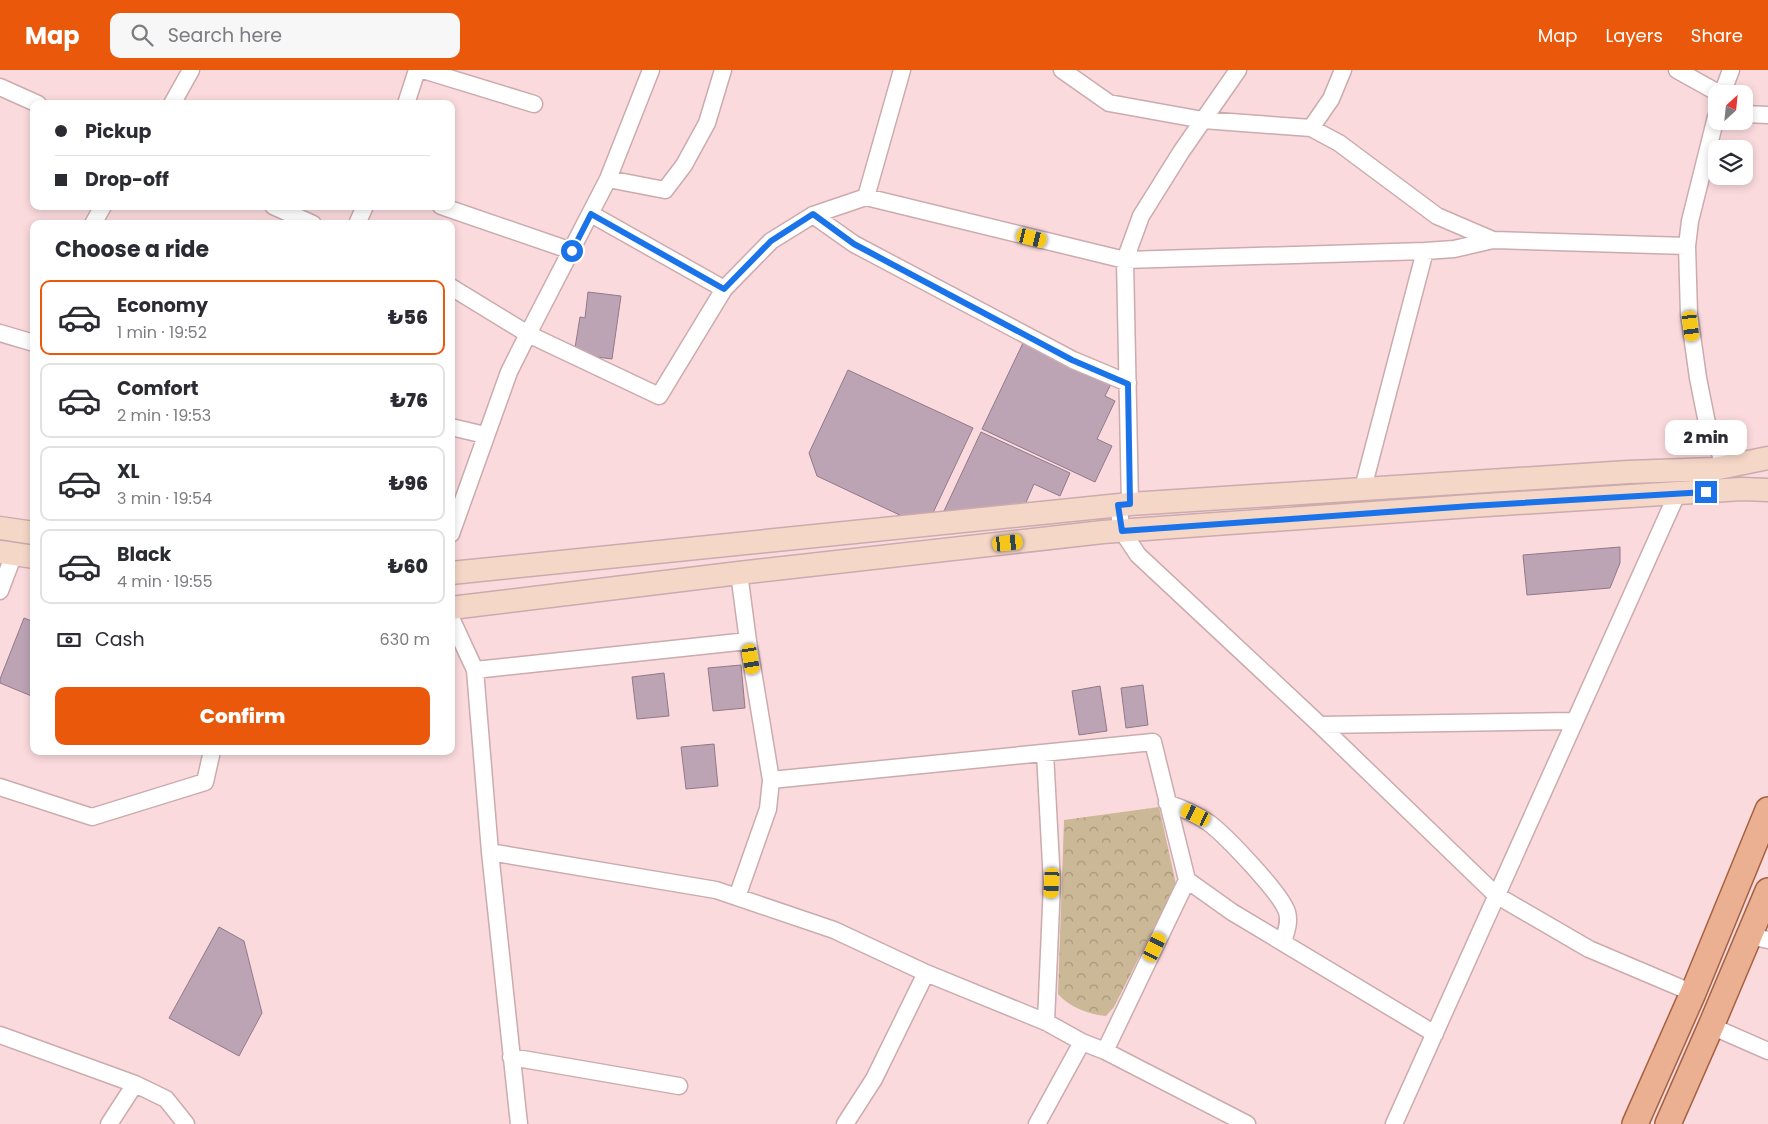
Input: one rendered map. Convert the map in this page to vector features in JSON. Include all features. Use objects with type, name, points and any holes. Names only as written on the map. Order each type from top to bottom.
[{"type":"main road","points":[[455,573],[1124,504],[1618,472],[1714,469],[1768,458]]},
{"type":"main road","points":[[455,608],[739,573],[1122,531],[1742,489],[1768,490]]},
{"type":"main road","points":[[0,528],[30,532]]},
{"type":"main road","points":[[1635,1124],[1693,993],[1768,810]]},
{"type":"main road","points":[[1668,1124],[1711,1026],[1759,938],[1768,891]]},
{"type":"street","points":[[174,100],[191,70]]},
{"type":"street","points":[[407,100],[417,70]]},
{"type":"street","points":[[423,70],[534,104]]},
{"type":"street","points":[[455,522],[509,372],[608,179],[651,70]]},
{"type":"street","points":[[608,179],[665,190],[684,165],[707,123],[723,70]]},
{"type":"street","points":[[866,197],[902,70]]},
{"type":"street","points":[[1062,70],[1109,103],[1203,120],[1311,128],[1339,143],[1437,216],[1493,240]]},
{"type":"street","points":[[1237,70],[1180,152],[1141,216],[1125,260],[1128,384],[1122,531],[1126,540],[1138,555],[1320,725],[1496,895],[1589,950],[1693,993]]},
{"type":"street","points":[[1311,128],[1331,98],[1343,70]]},
{"type":"street","points":[[1677,70],[1708,87]]},
{"type":"street","points":[[1725,85],[1732,70]]},
{"type":"street","points":[[0,87],[30,100]]},
{"type":"street","points":[[1753,114],[1768,115]]},
{"type":"street","points":[[1713,130],[1690,221],[1687,246],[1689,314],[1707,424],[1726,467]]},
{"type":"street","points":[[455,289],[528,334],[659,396],[724,289],[771,241],[813,214],[866,197],[1125,260],[1425,251],[1454,249],[1493,240],[1687,246]]},
{"type":"street","points":[[282,210],[304,220]]},
{"type":"street","points":[[453,210],[572,251]]},
{"type":"street","points":[[591,214],[724,289]]},
{"type":"street","points":[[813,214],[854,244],[1072,360],[1128,384]]},
{"type":"street","points":[[1363,488],[1425,251]]},
{"type":"street","points":[[0,333],[30,338]]},
{"type":"street","points":[[455,428],[485,435]]},
{"type":"street","points":[[1394,1124],[1677,494]]},
{"type":"street","points":[[0,591],[16,554]]},
{"type":"street","points":[[737,897],[768,809],[771,780],[739,573]]},
{"type":"street","points":[[455,627],[475,670],[490,852],[518,1124]]},
{"type":"street","points":[[475,670],[748,641]]},
{"type":"street","points":[[1320,725],[1574,721]]},
{"type":"street","points":[[771,780],[1153,742],[1187,880],[1105,1051]]},
{"type":"street","points":[[1045,753],[1052,883],[1046,1022]]},
{"type":"street","points":[[0,787],[92,817],[205,782],[211,755]]},
{"type":"street","points":[[1168,803],[1196,815],[1210,824],[1277,894],[1287,912],[1288,925],[1283,942]]},
{"type":"street","points":[[490,852],[716,890],[834,930],[926,973],[1046,1022],[1239,1122]]},
{"type":"street","points":[[1187,880],[1232,912],[1435,1034]]},
{"type":"street","points":[[845,1124],[874,1079],[926,973]]},
{"type":"street","points":[[1711,1026],[1768,1051]]},
{"type":"street","points":[[0,1036],[135,1084],[166,1099],[186,1124]]},
{"type":"street","points":[[1037,1124],[1082,1042]]},
{"type":"street","points":[[511,1057],[679,1086]]},
{"type":"street","points":[[109,1124],[135,1084]]},
{"type":"green space","points":[[1159,807],[1176,884],[1114,1007],[1106,1016],[1087,1012],[1068,1003],[1058,994],[1064,820]]},
{"type":"building","points":[[588,292],[621,296],[612,359],[574,354],[580,317],[585,318]]},
{"type":"building","points":[[1023,343],[1111,384],[1105,396],[1115,401],[1097,439],[1112,446],[1095,482],[982,429]]},
{"type":"building","points":[[848,370],[973,428],[932,515],[906,518],[817,476],[809,453]]},
{"type":"building","points":[[981,432],[1070,473],[1060,496],[1034,484],[1024,507],[944,511]]},
{"type":"building","points":[[1620,547],[1620,563],[1610,588],[1527,595],[1523,555]]},
{"type":"building","points":[[24,618],[30,620],[30,695],[0,683]]},
{"type":"building","points":[[741,665],[745,708],[713,711],[708,668]]},
{"type":"building","points":[[664,673],[669,716],[637,719],[632,677]]},
{"type":"building","points":[[1143,685],[1148,725],[1126,728],[1121,688]]},
{"type":"building","points":[[1100,686],[1107,731],[1079,735],[1072,691]]},
{"type":"building","points":[[714,744],[718,786],[686,789],[681,747]]},
{"type":"building","points":[[219,927],[244,941],[262,1013],[239,1056],[169,1018]]},
{"type":"route","points":[[572,251],[591,214],[724,289],[771,241],[813,214],[854,244],[1072,360],[1128,384],[1130,504],[1118,505],[1122,531],[1471,506],[1706,492]]}]
